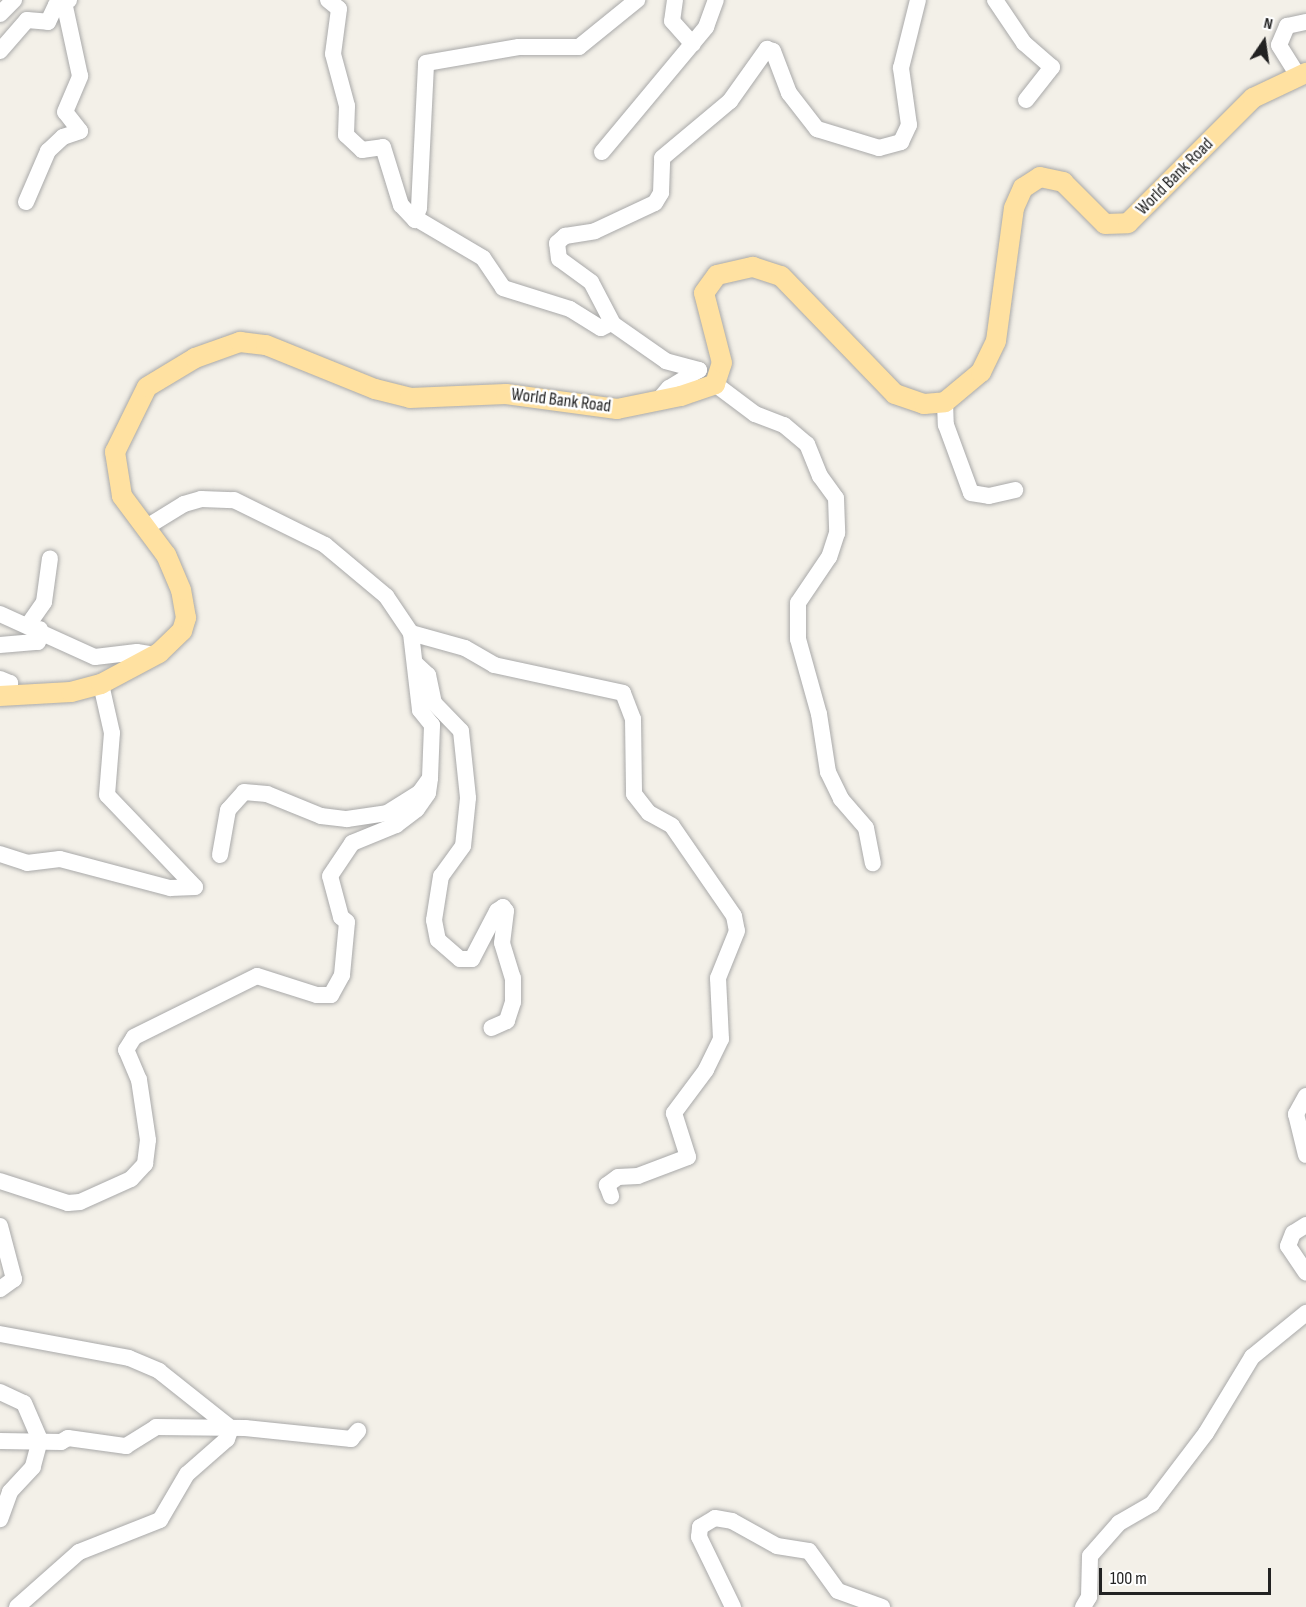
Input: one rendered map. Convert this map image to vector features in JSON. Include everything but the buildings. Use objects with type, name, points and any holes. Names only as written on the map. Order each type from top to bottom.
[{"type":"main road","name":"World Bank Road","points":[[945,402],[981,372],[996,340],[1009,239],[1023,188],[1040,177],[1056,180],[1074,190],[1105,224],[1128,223],[1253,98],[1301,74]]},
{"type":"main road","points":[[715,384],[722,363],[704,293],[717,275],[753,267],[781,276],[895,394],[924,404],[945,402]]},
{"type":"main road","name":"World Bank Road","points":[[3,690],[71,692],[101,684],[155,656],[182,630],[186,608],[166,555],[122,496],[115,470],[115,452],[132,411],[147,387],[164,374],[240,342],[280,348],[375,389],[410,398],[506,394],[609,409],[658,401],[715,384]]},
{"type":"street","points":[[0,14],[14,0]]},
{"type":"street","points":[[328,0],[339,9],[333,54],[347,106],[346,135],[362,150],[383,147],[401,205],[409,218],[417,219],[483,258],[503,288],[570,309],[601,328],[611,323]]},
{"type":"street","points":[[417,219],[426,63],[519,47],[583,45],[637,0]]},
{"type":"street","points":[[675,0],[672,21],[693,44]]},
{"type":"street","points":[[602,152],[706,27],[716,0]]},
{"type":"street","points":[[658,401],[669,388],[699,370],[666,362],[611,323],[591,282],[557,256],[560,239],[596,231],[655,203],[661,193],[662,158],[730,101],[767,49],[772,51],[789,93],[817,129],[844,141],[895,146],[906,135],[909,125],[901,68],[918,0]]},
{"type":"street","points":[[995,0],[1024,43],[1052,67],[1026,100]]},
{"type":"street","points":[[0,51],[27,20],[48,22],[57,2]]},
{"type":"street","points":[[26,202],[48,151],[65,135],[80,131],[65,112],[80,76],[57,2]]},
{"type":"street","points":[[1301,74],[1280,45],[1287,26],[1306,22]]},
{"type":"street","points":[[715,384],[755,414],[784,425],[807,444],[820,476],[836,498],[837,533],[830,557],[798,603],[798,639],[819,714],[828,772],[841,799],[866,828],[873,863]]},
{"type":"street","points":[[945,402],[946,425],[971,493],[989,496],[1015,490]]},
{"type":"street","points":[[0,1181],[68,1203],[80,1202],[131,1179],[145,1164],[148,1140],[139,1080],[126,1050],[134,1037],[257,976],[317,995],[331,995],[342,975],[347,922],[341,917],[330,876],[352,843],[396,825],[417,809],[428,793],[432,725],[420,710],[411,633],[386,596],[325,545],[257,509],[234,500],[201,499],[164,514],[145,528]]},
{"type":"street","points":[[0,645],[38,642],[34,627],[44,602],[50,558]]},
{"type":"street","points":[[0,614],[34,627],[95,657],[137,652],[155,656]]},
{"type":"street","points":[[411,633],[465,648],[494,664],[588,688],[619,690],[633,719],[634,794],[649,813],[672,826],[737,923],[717,989],[721,1039],[706,1070],[674,1113],[688,1157],[638,1176],[618,1177],[607,1185],[610,1196]]},
{"type":"street","points":[[415,663],[428,675],[434,703],[461,731],[468,798],[463,846],[441,876],[434,920],[438,940],[460,958],[472,959],[497,911],[503,907],[506,911],[502,943],[513,978],[513,1002],[507,1021],[491,1028]]},
{"type":"street","points":[[0,854],[27,863],[60,859],[170,888],[195,887],[106,795],[112,733],[101,684]]},
{"type":"street","points":[[220,855],[228,810],[244,792],[267,794],[321,816],[347,819],[387,813],[420,792],[430,778]]},
{"type":"street","points":[[1306,1096],[1296,1114],[1306,1155]]},
{"type":"street","points":[[0,1226],[14,1279],[0,1290]]},
{"type":"street","points":[[1306,1226],[1293,1233],[1288,1246],[1306,1273]]},
{"type":"street","points":[[1083,1607],[1089,1597],[1090,1556],[1119,1523],[1152,1504],[1206,1433],[1252,1357],[1306,1313]]},
{"type":"street","points":[[0,1334],[129,1358],[159,1371],[231,1428]]},
{"type":"street","points":[[0,1392],[24,1403],[40,1440],[37,1458],[10,1492],[0,1519]]},
{"type":"street","points":[[0,1441],[61,1442],[72,1438],[126,1446],[156,1427],[231,1428],[351,1439],[358,1431]]},
{"type":"street","points":[[17,1607],[79,1552],[160,1520],[183,1480],[227,1439],[231,1428]]},
{"type":"street","points":[[733,1607],[699,1537],[700,1527],[715,1518],[732,1521],[777,1546],[809,1551],[838,1591],[882,1607]]}]
